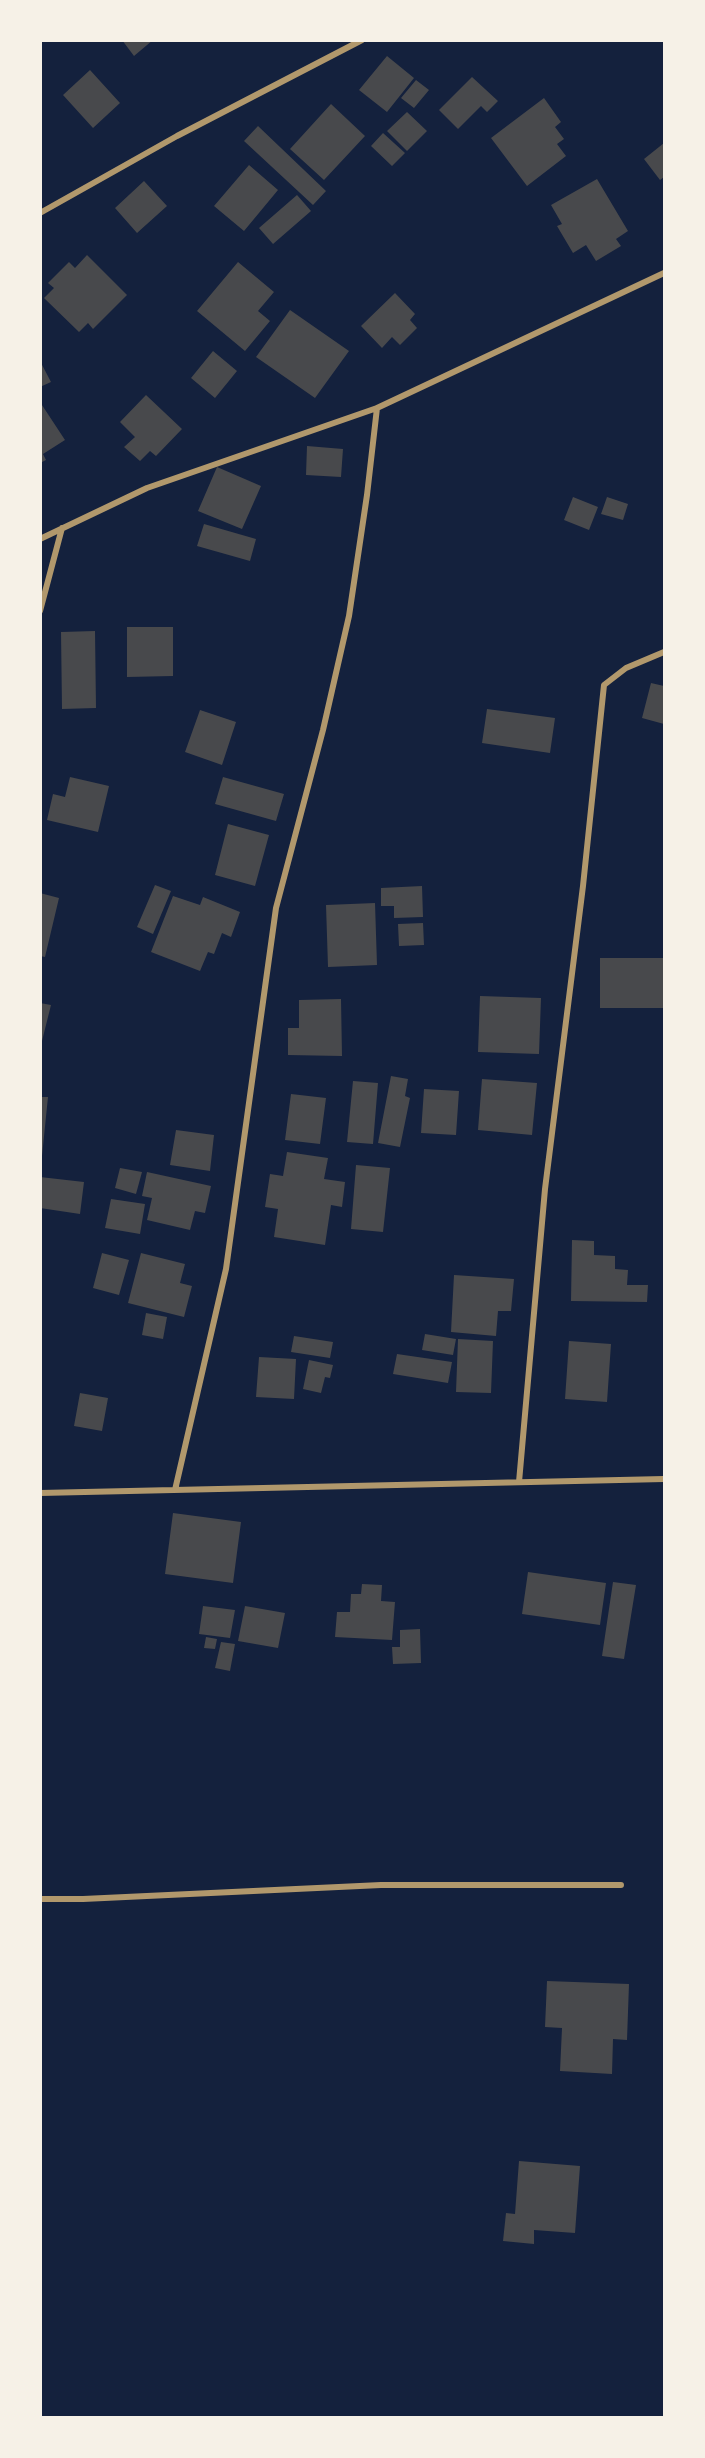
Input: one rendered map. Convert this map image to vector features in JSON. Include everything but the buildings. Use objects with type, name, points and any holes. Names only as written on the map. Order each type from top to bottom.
[{"type":"street","points":[[40,213],[177,136],[362,40]]},
{"type":"street","points":[[40,539],[147,488],[377,408],[664,273]]},
{"type":"street","points":[[176,1490],[226,1269],[276,908],[323,730],[349,616],[377,408]]},
{"type":"street","points":[[40,611],[62,528]]},
{"type":"street","points":[[519,1482],[545,1189],[583,886],[604,685],[626,668],[664,651]]},
{"type":"street","points":[[40,1493],[664,1479]]},
{"type":"street","points":[[40,1899],[381,1885],[621,1885]]}]
